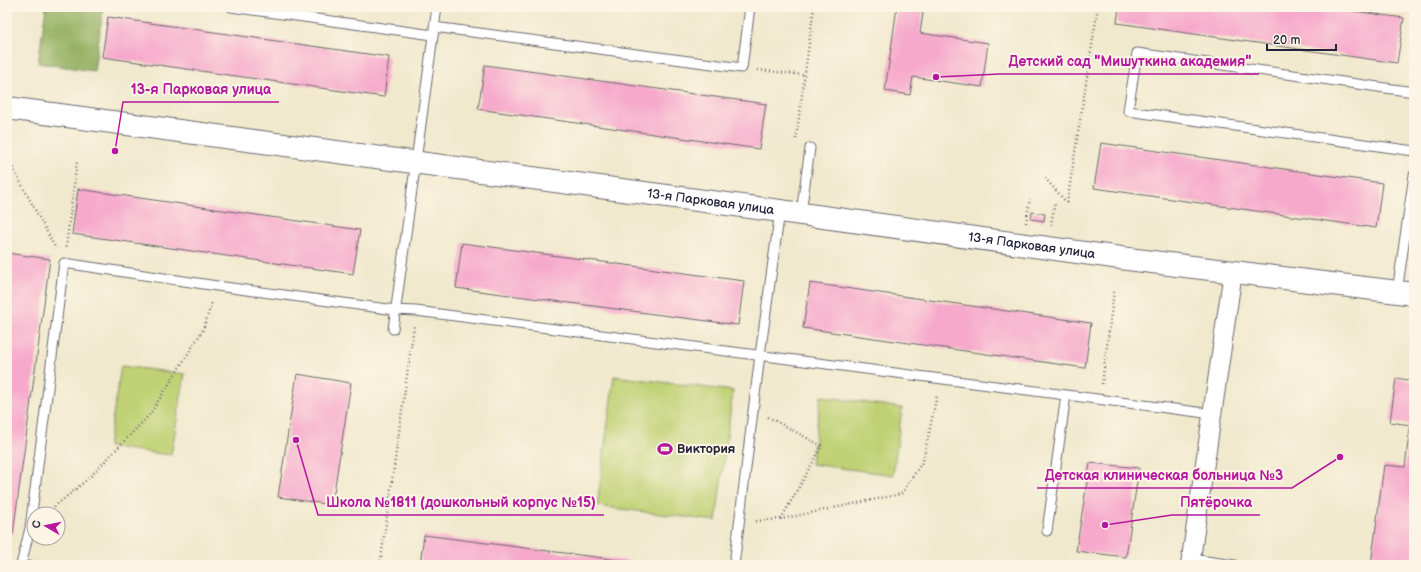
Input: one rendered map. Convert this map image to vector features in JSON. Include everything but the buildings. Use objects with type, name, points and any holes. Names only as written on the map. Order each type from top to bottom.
[{"type":"street","name":"13-я Парковая улица","points":[[7,108],[1233,272],[1405,293]]},
{"type":"street","points":[[1191,562],[1233,272]]},
{"type":"lane","points":[[231,7],[742,68],[750,7]]},
{"type":"lane","points":[[393,329],[437,7]]},
{"type":"lane","points":[[1414,92],[1137,53],[1128,111],[1414,151]]},
{"type":"lane","points":[[734,565],[760,355],[790,212],[810,148]]},
{"type":"lane","points":[[1405,293],[1414,175]]},
{"type":"lane","points":[[21,565],[30,528],[64,263],[217,286],[395,310],[416,311],[1213,414]]},
{"type":"lane","points":[[1047,531],[1066,395]]},
{"type":"lane","points":[[1191,562],[1235,565]]},
{"type":"path","points":[[795,142],[814,7]]},
{"type":"path","points":[[1045,178],[1067,203],[1098,7]]},
{"type":"path","points":[[742,68],[805,75]]},
{"type":"path","points":[[7,157],[64,263]]},
{"type":"path","points":[[64,263],[77,161]]},
{"type":"path","points":[[1030,198],[1026,222],[1032,223]]},
{"type":"path","points":[[1044,225],[1051,226],[1055,202]]},
{"type":"path","points":[[56,506],[89,478],[150,414],[204,330],[217,286]]},
{"type":"path","points":[[1100,399],[1114,291]]},
{"type":"path","points":[[380,565],[416,311]]},
{"type":"path","points":[[740,522],[781,519],[901,494],[923,461],[940,379]]},
{"type":"path","points":[[753,409],[822,446],[781,519]]},
{"type":"green space","points":[[46,7],[81,7],[103,10],[94,71],[38,63]]},
{"type":"green space","points":[[121,366],[185,374],[171,455],[108,447]]},
{"type":"green space","name":"Виктория","points":[[614,376],[733,391],[716,521],[597,506]]},
{"type":"green space","points":[[821,396],[902,408],[893,475],[811,464]]},
{"type":"place","name":"Детский сад \"Мишуткина академия\"","points":[[936,77]]},
{"type":"place","name":"13-я Парковая улица","points":[[115,151]]},
{"type":"place","name":"Школа №1811 (дошкольный корпус №15)","points":[[296,440]]},
{"type":"place","name":"Виктория","points":[[665,449]]},
{"type":"place","name":"Детская клиническая больница №3","points":[[1340,457]]},
{"type":"place","name":"Пятёрочка","points":[[1105,525]]}]
